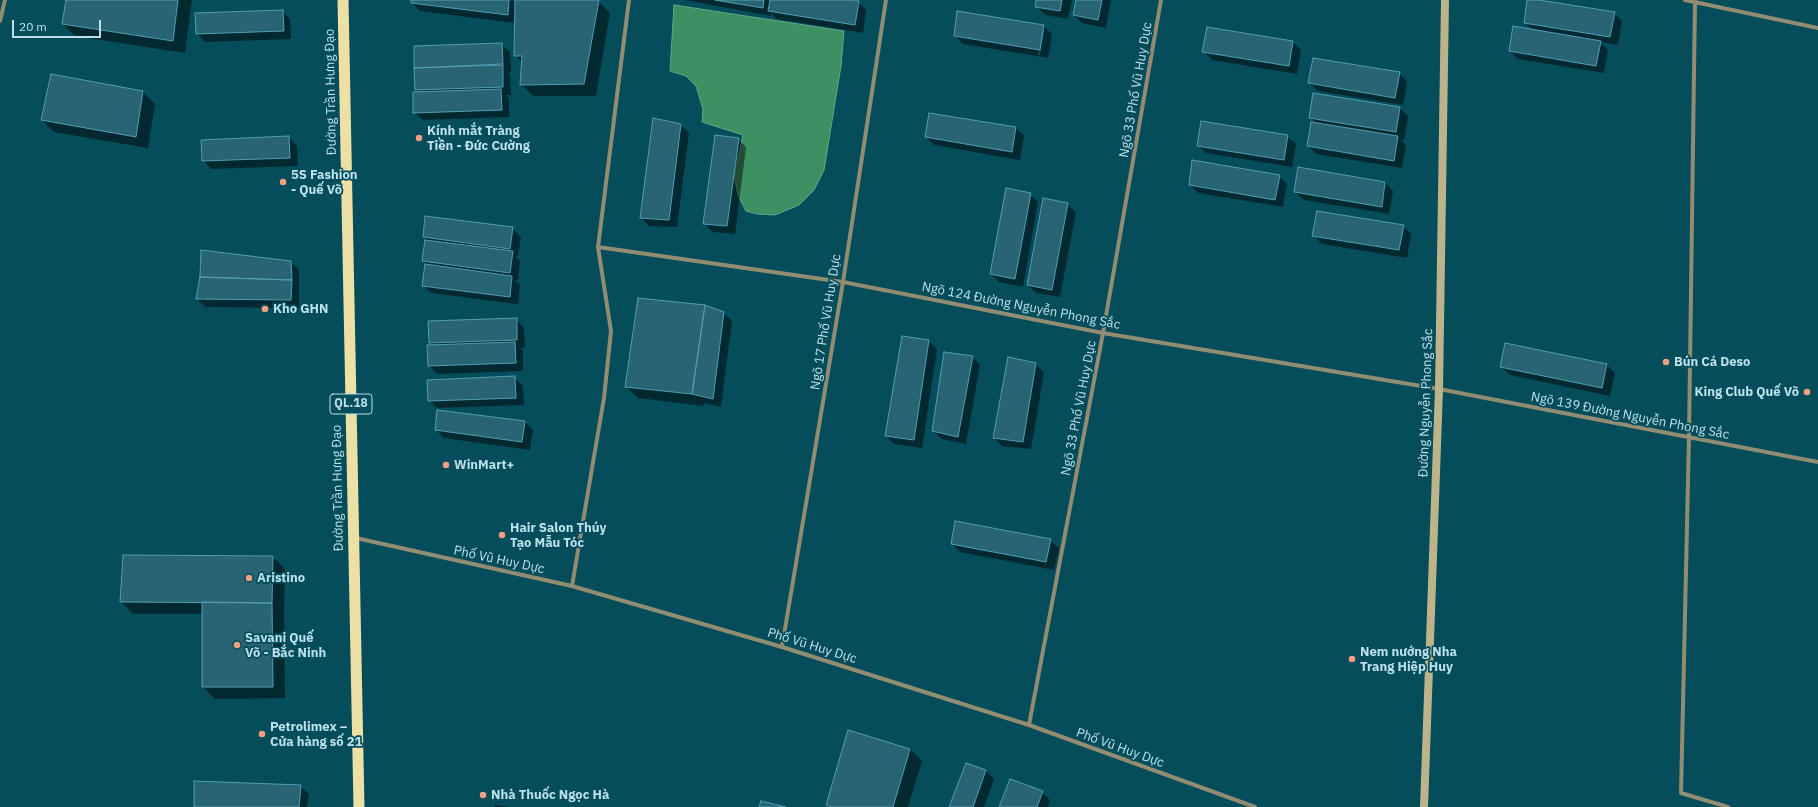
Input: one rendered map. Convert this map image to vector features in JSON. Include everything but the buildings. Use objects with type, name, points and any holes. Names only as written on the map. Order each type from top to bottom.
[{"type":"highway","name":"Đường Trần Hưng Đạo","points":[[343,0],[359,807]]},
{"type":"main road","name":"Đường Nguyễn Phong Sắc","points":[[1424,807],[1439,389],[1445,0]]},
{"type":"street","points":[[0,22],[5,0]]},
{"type":"street","points":[[572,586],[604,398],[611,331],[598,246],[629,0]]},
{"type":"street","name":"Ngõ 17 Phố Vũ Huy Dực","points":[[782,647],[843,282],[886,0]]},
{"type":"street","name":"Ngõ 33 Phố Vũ Huy Dực","points":[[1030,725],[1103,333],[1161,0]]},
{"type":"street","points":[[1685,0],[1818,28]]},
{"type":"street","points":[[1695,1],[1690,437],[1681,793],[1728,807]]},
{"type":"street","name":"Ngõ 124 Đường Nguyễn Phong Sắc","points":[[598,246],[843,282],[1103,333],[1439,389]]},
{"type":"street","name":"Ngõ 139 Đường Nguyễn Phong Sắc","points":[[1439,389],[1818,462]]},
{"type":"street","name":"Phố Vũ Huy Dực","points":[[353,538],[572,586],[782,647],[1030,725],[1255,807]]},
{"type":"shaded area","points":[[674,5],[844,31],[841,66],[824,170],[814,190],[799,205],[775,215],[757,214],[746,211],[738,195],[734,176],[743,135],[702,122],[703,109],[696,86],[686,76],[670,71]]},
{"type":"place","name":"Kính mắt Tràng Tiền - Đức Cường","points":[[419,138]]},
{"type":"place","name":"5S Fashion - Quế Võ","points":[[283,182]]},
{"type":"place","name":"Kho GHN","points":[[265,309]]},
{"type":"place","name":"Bún Cá Deso","points":[[1666,362]]},
{"type":"place","name":"King Club Quế Võ","points":[[1807,392]]},
{"type":"place","name":"WinMart+","points":[[446,465]]},
{"type":"place","name":"Hair Salon Thúy Tạo Mẫu Tóc","points":[[502,535]]},
{"type":"place","name":"Aristino","points":[[249,578]]},
{"type":"place","name":"Savani Quế Võ - Bắc Ninh","points":[[237,645]]},
{"type":"place","name":"Nem nướng Nha Trang Hiệp Huy","points":[[1352,659]]},
{"type":"place","name":"Petrolimex – Cửa hàng số 21","points":[[262,734]]},
{"type":"place","name":"Nhà Thuốc Ngọc Hà","points":[[483,795]]}]
